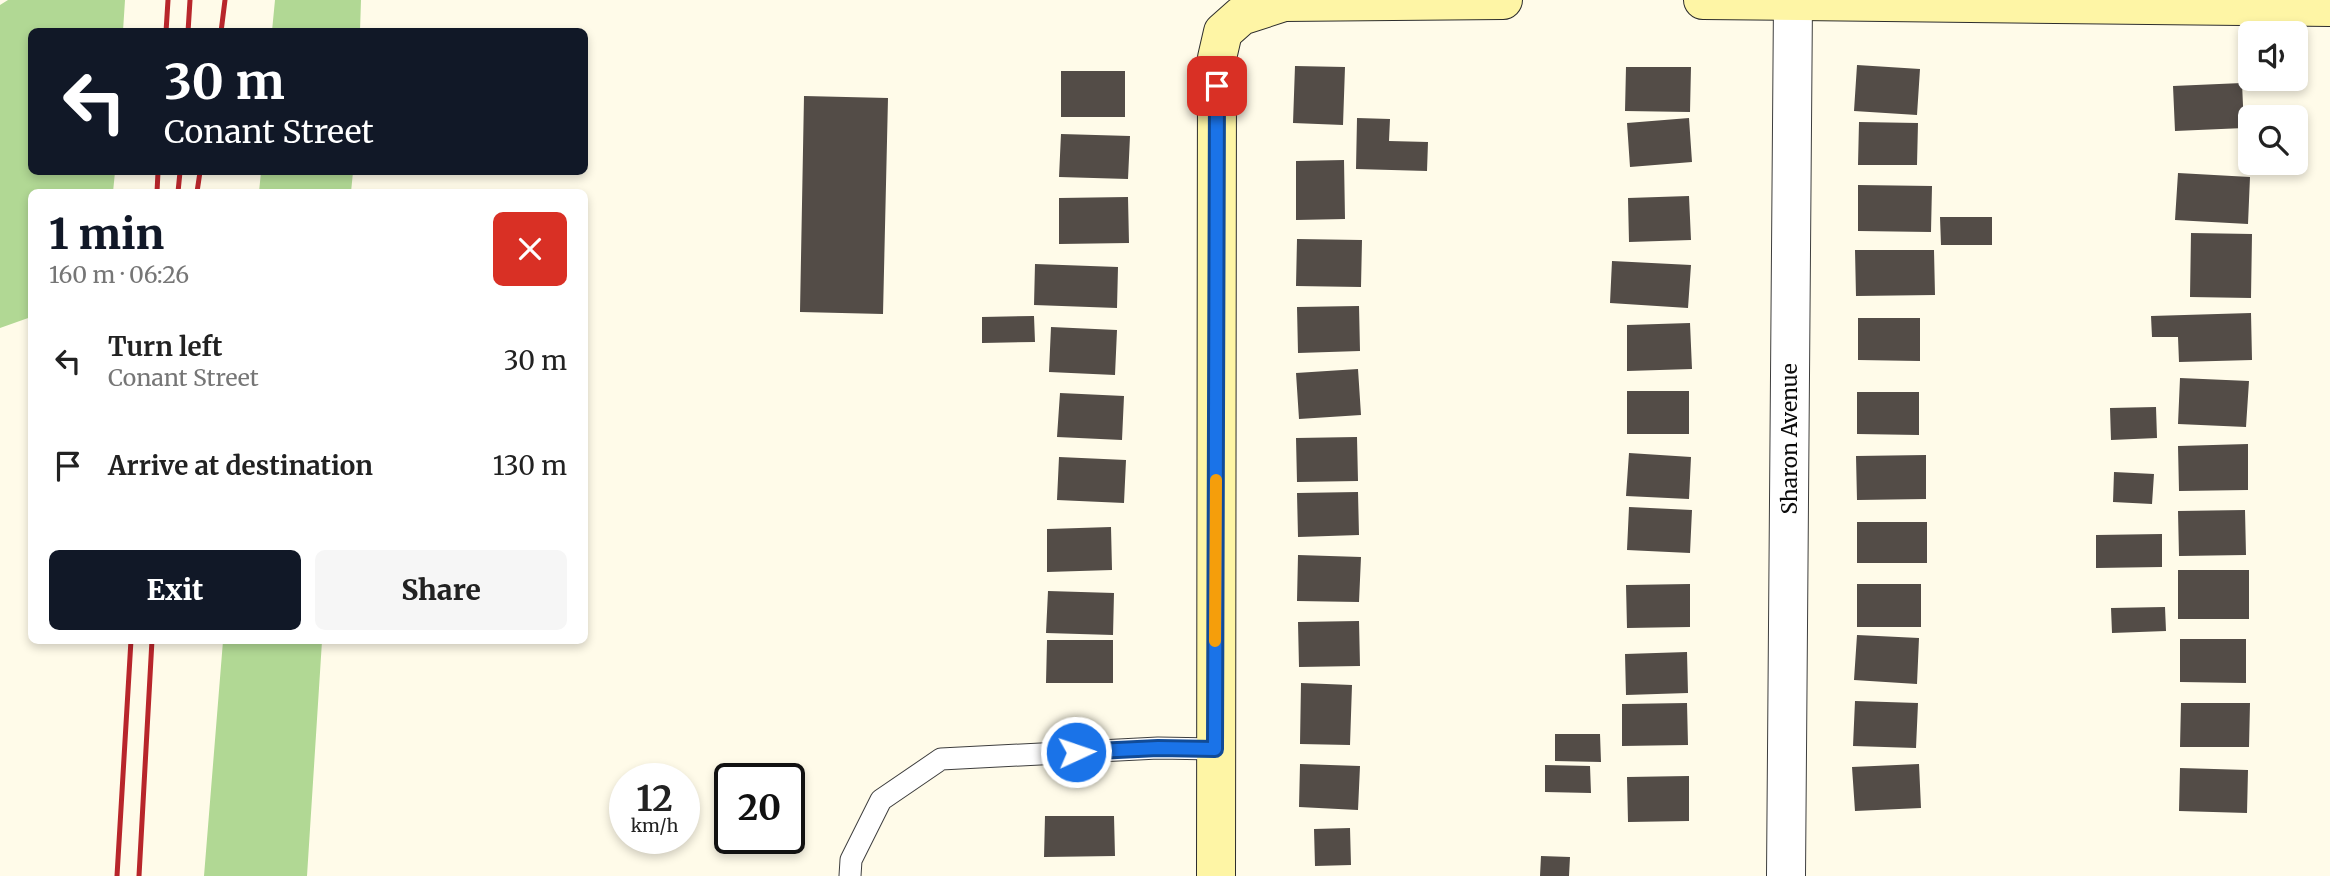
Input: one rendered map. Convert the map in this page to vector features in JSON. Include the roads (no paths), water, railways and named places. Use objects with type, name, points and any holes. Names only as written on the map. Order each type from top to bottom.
[{"type":"street","points":[[1216,876],[1217,58],[1223,32],[1241,16],[1284,2],[1503,0]]},
{"type":"street","points":[[1703,0],[2330,7]]},
{"type":"street","name":"Sharon Avenue","points":[[1786,876],[1793,1]]},
{"type":"lane","points":[[850,876],[851,859],[881,800],[941,759],[1158,748],[1215,749]]},
{"type":"railway","points":[[166,28],[168,0]]},
{"type":"railway","points":[[188,28],[190,0]]},
{"type":"railway","points":[[222,28],[225,0]]},
{"type":"railway","points":[[157,189],[158,175]]},
{"type":"railway","points":[[178,189],[180,175]]},
{"type":"railway","points":[[197,189],[200,175]]},
{"type":"railway","points":[[117,876],[131,644]]},
{"type":"railway","points":[[139,876],[152,644]]}]
